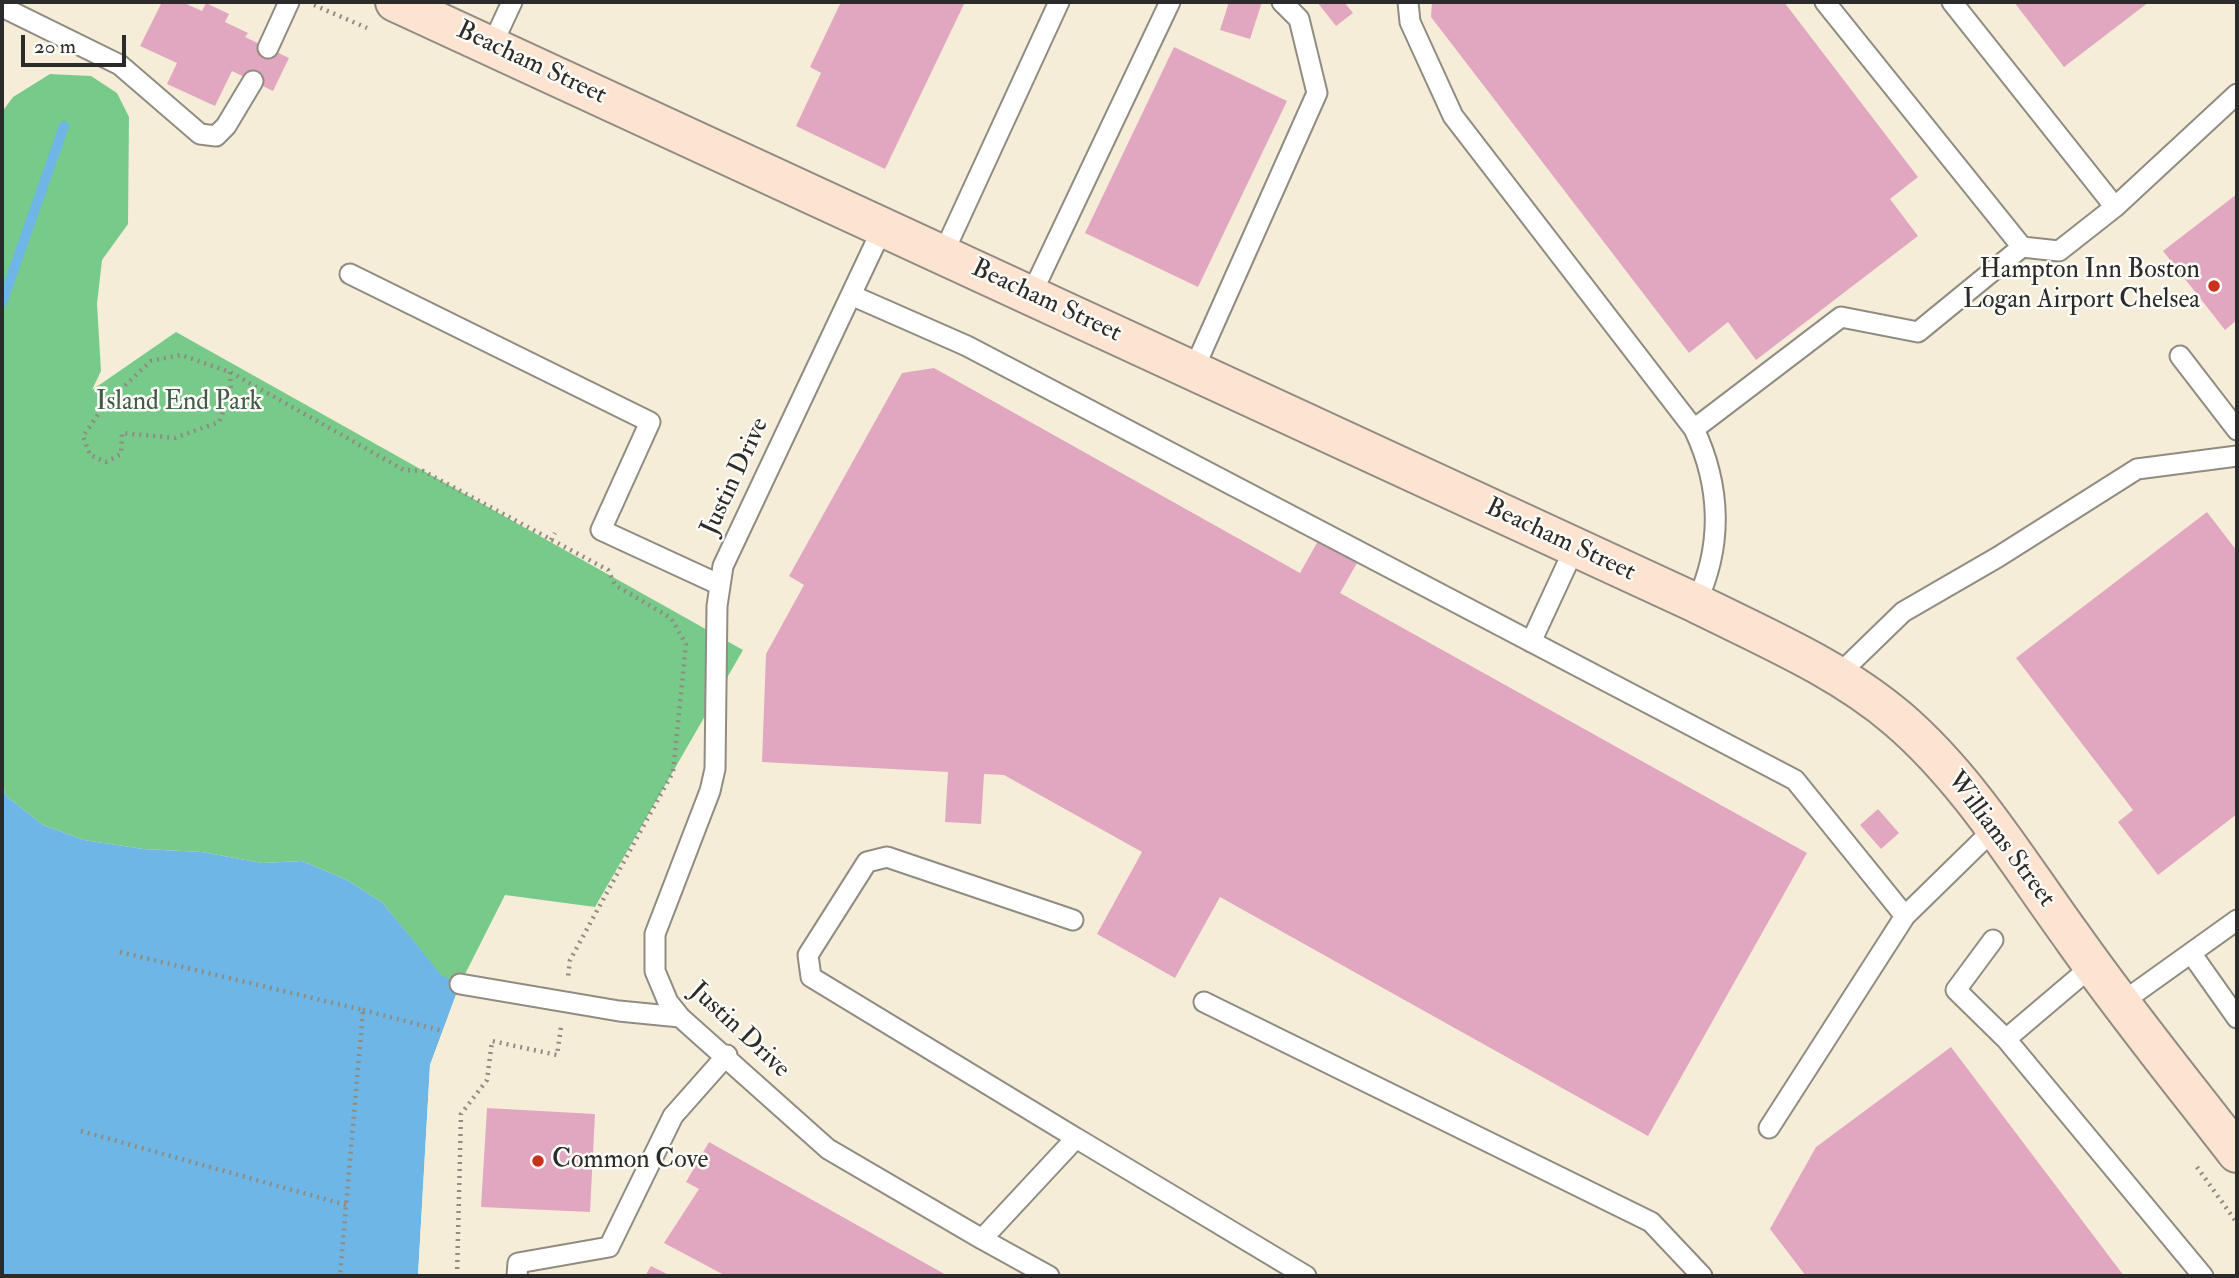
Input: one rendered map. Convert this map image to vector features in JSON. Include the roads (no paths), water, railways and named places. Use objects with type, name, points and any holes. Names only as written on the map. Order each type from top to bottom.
[{"type":"main road","name":"Beacham Street","points":[[395,2],[1696,603]]},
{"type":"main road","name":"Williams Street","points":[[1696,603],[1836,677],[1898,719],[1959,782],[2092,965],[2237,1153]]},
{"type":"lane","points":[[268,48],[289,2]]},
{"type":"lane","points":[[492,45],[512,2]]},
{"type":"lane","points":[[943,254],[1059,2]]},
{"type":"lane","points":[[1031,295],[1170,2]]},
{"type":"lane","points":[[1193,371],[1317,93],[1299,19],[1282,2]]},
{"type":"lane","points":[[1408,2],[1410,22],[1453,116],[1694,429],[1709,467],[1717,516],[1711,564],[1696,603]]},
{"type":"lane","points":[[1825,2],[2022,247],[2059,251],[2115,207],[2237,94]]},
{"type":"lane","points":[[1952,2],[2115,207]]},
{"type":"lane","points":[[2,7],[120,65],[200,134],[216,136],[226,126],[253,80]]},
{"type":"lane","name":"Justin Drive","points":[[883,227],[723,566],[718,584],[715,769],[710,790],[655,934],[653,952],[660,987],[680,1017],[726,1055],[828,1149],[1049,1276]]},
{"type":"lane","points":[[1694,429],[1841,317],[1918,332],[2022,247]]},
{"type":"lane","points":[[350,274],[650,422],[601,530],[718,584]]},
{"type":"lane","points":[[850,295],[967,346],[1795,780],[1905,916]]},
{"type":"lane","points":[[2180,356],[2237,430]]},
{"type":"lane","points":[[1836,677],[1903,612],[1998,557],[2137,469],[2237,456]]},
{"type":"lane","points":[[1531,642],[1575,547]]},
{"type":"lane","points":[[1769,1128],[1905,916],[1994,829]]},
{"type":"lane","points":[[1073,920],[887,857],[867,862],[808,955],[811,977],[1306,1276]]},
{"type":"lane","points":[[2121,1003],[2237,920]]},
{"type":"lane","points":[[1993,940],[1956,990],[2006,1039],[2203,1276]]},
{"type":"lane","points":[[2191,953],[2237,1018]]},
{"type":"lane","points":[[2006,1039],[2092,965]]},
{"type":"lane","points":[[460,984],[680,1017]]},
{"type":"lane","points":[[1204,1002],[1651,1222],[1702,1276]]},
{"type":"lane","points":[[517,1276],[518,1263],[608,1247],[673,1116],[726,1055]]},
{"type":"lane","points":[[982,1239],[1076,1138]]},
{"type":"water","points":[[2,774],[5,795],[43,825],[84,840],[143,849],[202,852],[262,863],[302,861],[347,880],[383,903],[441,975],[460,984],[430,1065],[418,1276],[2,1276]]},
{"type":"waterway","points":[[2,303],[64,126]]},
{"type":"place","name":"Hampton Inn Boston Logan Airport Chelsea","points":[[2214,286]]},
{"type":"place","name":"Common Cove","points":[[538,1161]]},
{"type":"park label","name":"Island End Park","points":[[179,403]]}]
